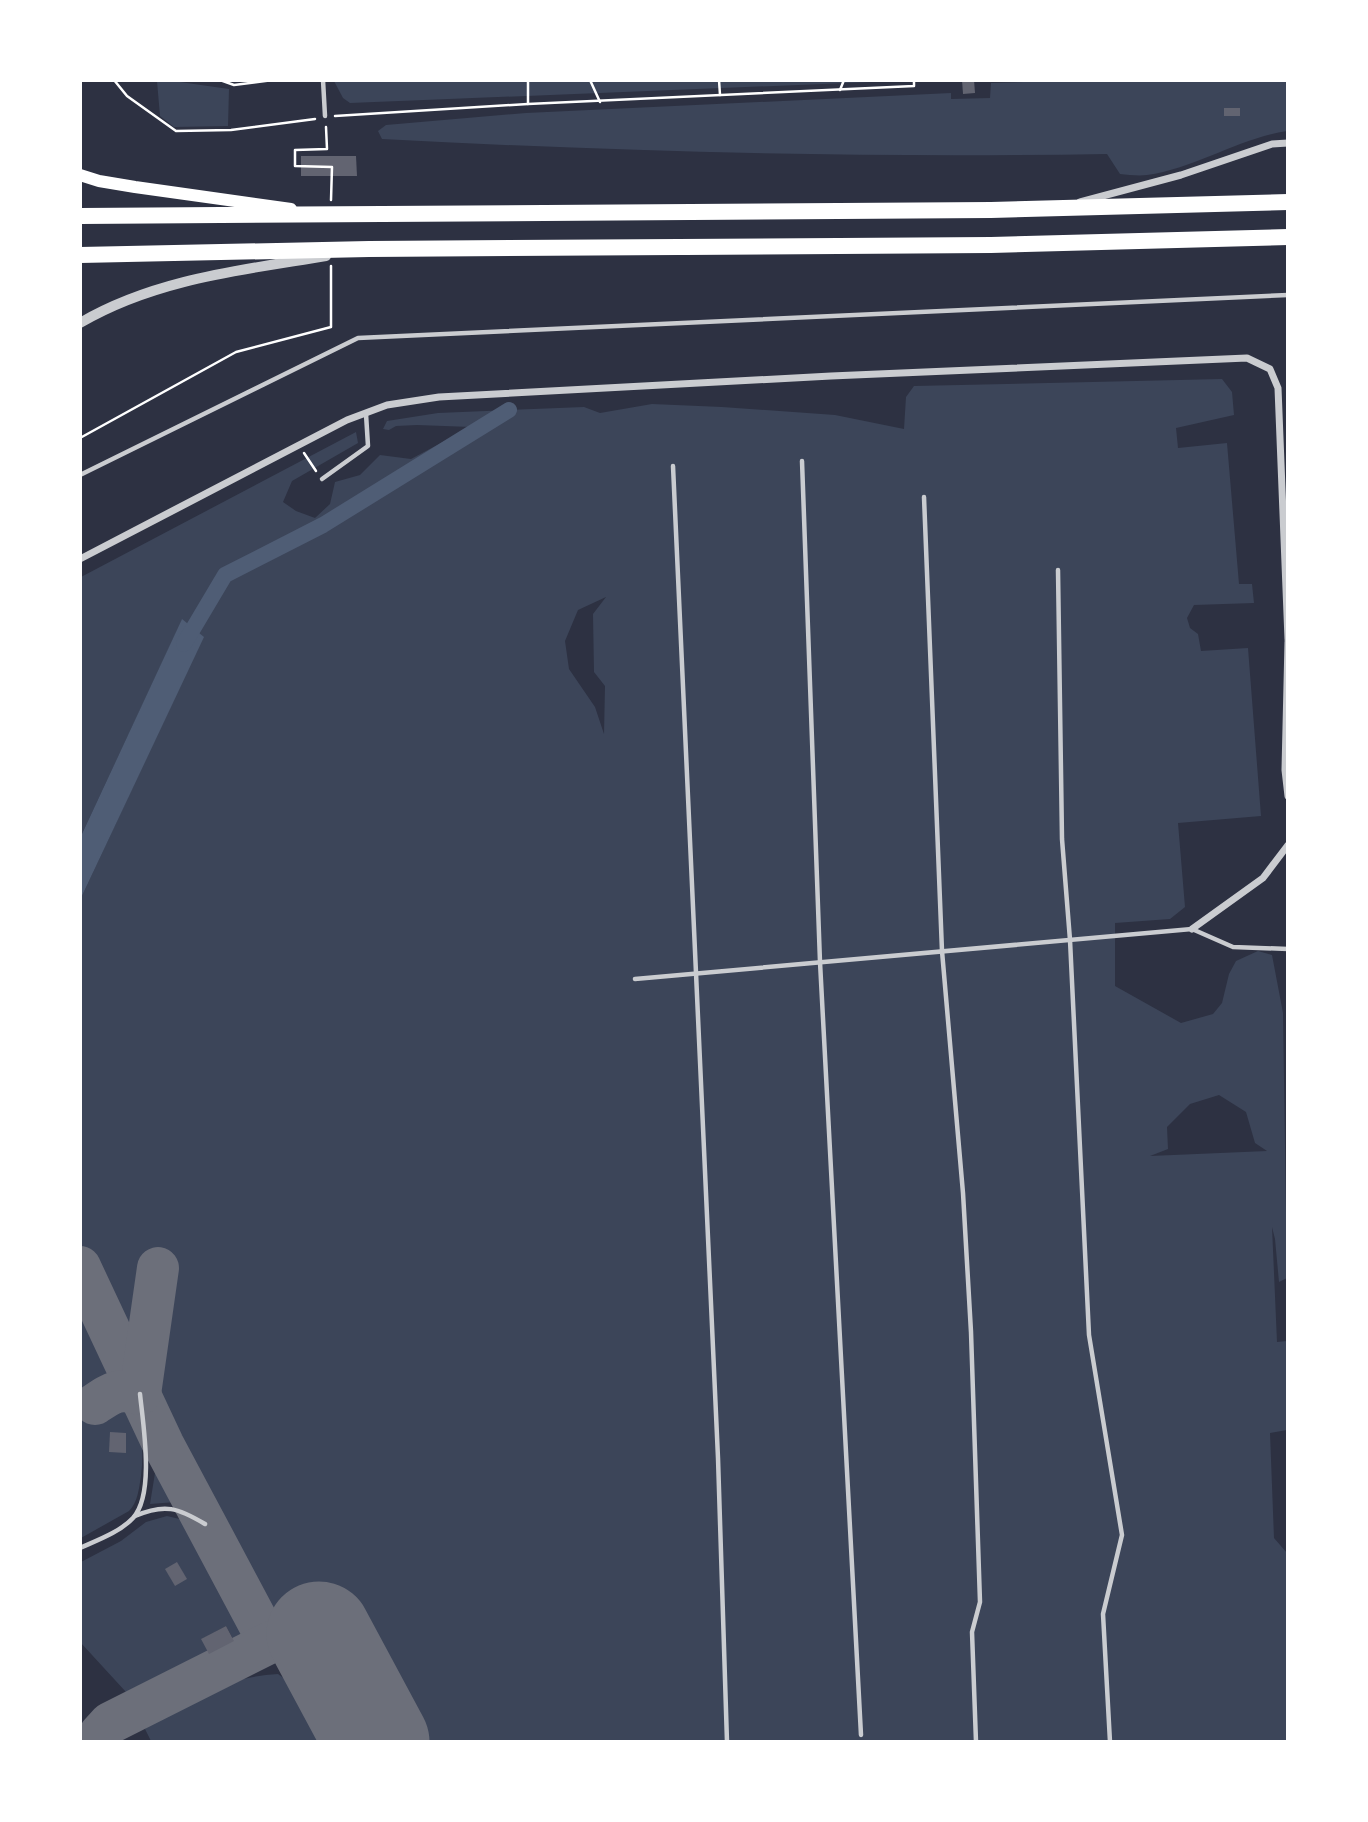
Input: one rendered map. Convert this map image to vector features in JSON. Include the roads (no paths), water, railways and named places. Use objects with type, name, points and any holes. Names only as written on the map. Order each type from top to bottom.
[{"type":"highway","points":[[80,216],[232,216],[325,209],[991,210],[1287,202]]},
{"type":"highway","points":[[80,255],[369,249],[991,245],[1287,237]]},
{"type":"main road","points":[[80,175],[135,187],[325,209]]},
{"type":"street","points":[[1059,207],[1181,175],[1272,144],[1287,142]]},
{"type":"street","points":[[80,323],[127,299],[198,278],[369,249]]},
{"type":"street","points":[[80,559],[299,445],[387,405],[439,397],[845,375],[1247,358],[1270,369],[1278,388],[1287,641],[1287,796]]},
{"type":"street","points":[[1192,929],[1263,878],[1287,845]]},
{"type":"lane","points":[[323,80],[326,116]]},
{"type":"lane","points":[[80,475],[358,338],[1287,295]]},
{"type":"lane","points":[[322,479],[368,446],[365,413]]},
{"type":"lane","points":[[802,461],[820,962],[861,1735]]},
{"type":"lane","points":[[673,466],[718,1458],[727,1741]]},
{"type":"lane","points":[[924,497],[942,951],[964,1193],[971,1332],[980,1602],[972,1632],[976,1741]]},
{"type":"lane","points":[[1058,570],[1062,839],[1070,940],[1088,1335],[1122,1535],[1104,1614],[1110,1741]]},
{"type":"lane","points":[[635,979],[1192,929],[1233,947],[1287,949]]},
{"type":"lane","points":[[134,1517],[141,1503],[147,1467],[141,1394]]},
{"type":"lane","points":[[80,1548],[153,1508],[174,1508],[205,1524]]},
{"type":"waterway","points":[[184,644],[225,575],[323,525],[509,410]]}]
